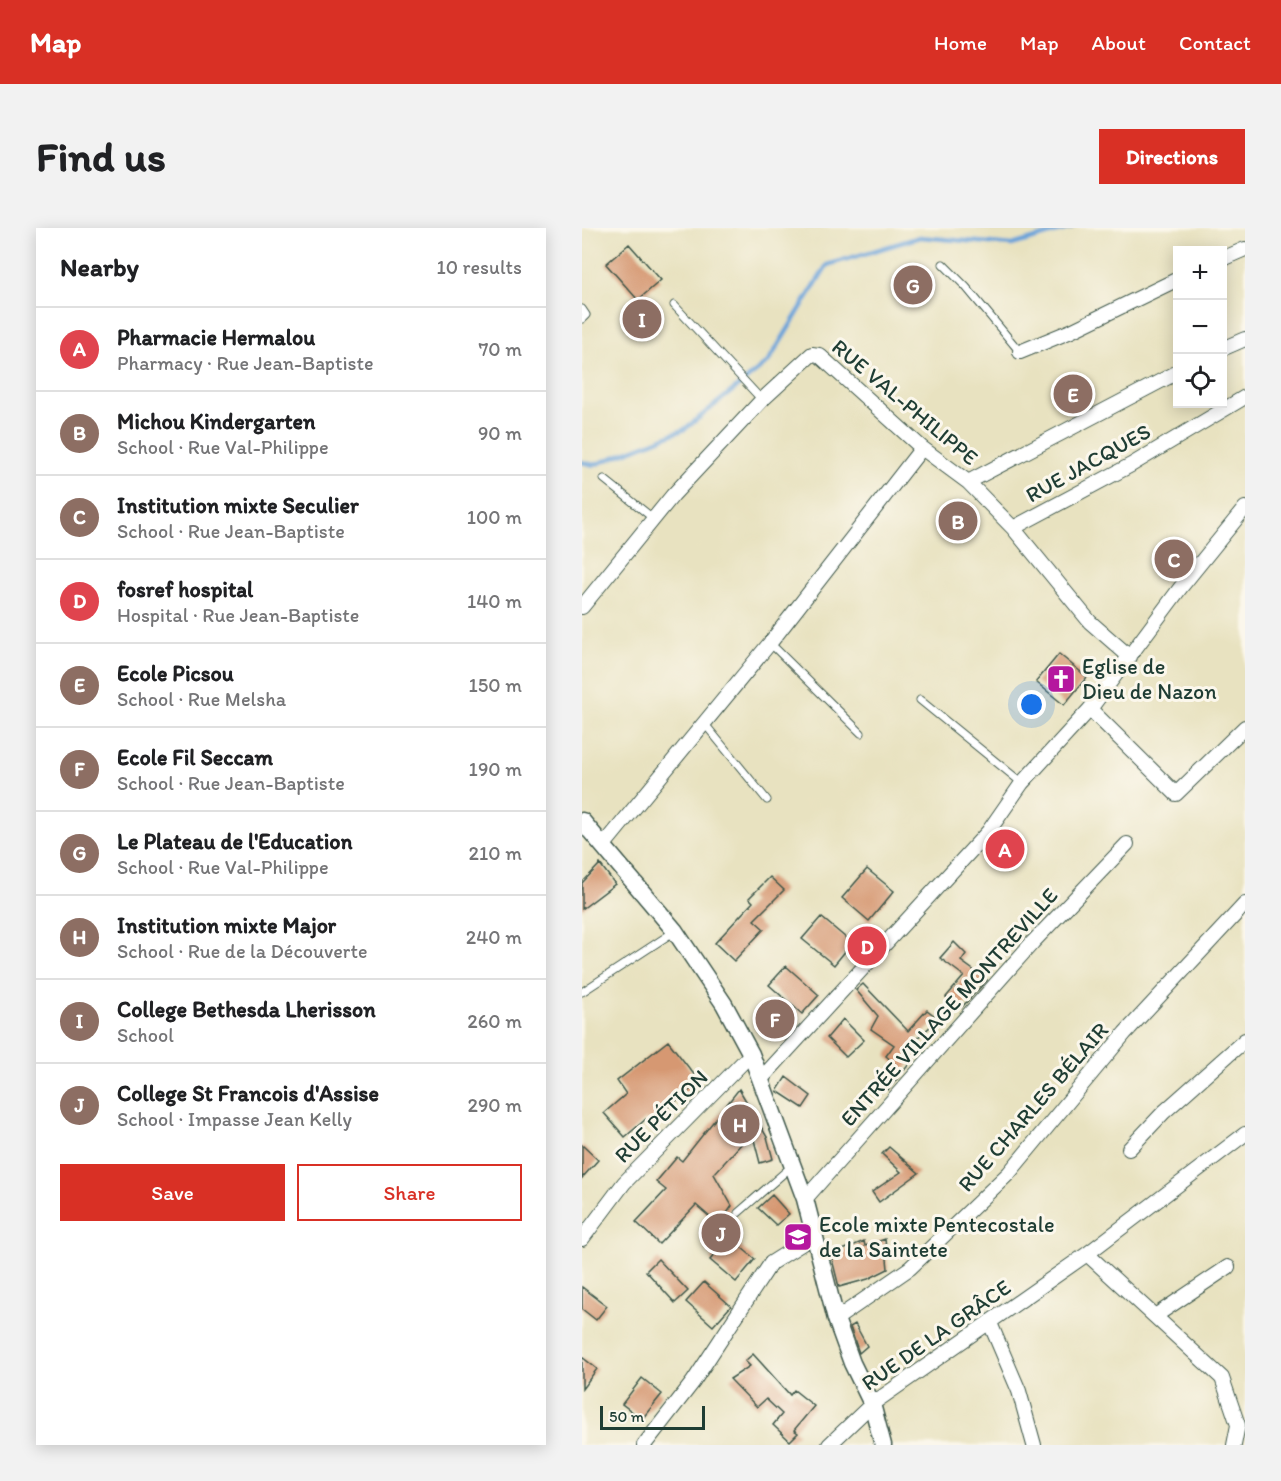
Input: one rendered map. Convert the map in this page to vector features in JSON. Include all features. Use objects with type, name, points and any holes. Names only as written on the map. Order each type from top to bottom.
[{"type":"street","points":[[1227,257],[1245,249]]},
{"type":"street","points":[[1020,352],[1071,331],[1173,281]]},
{"type":"street","points":[[1227,347],[1245,339]]},
{"type":"street","name":"RUE VAL-PHILIPPE","points":[[582,607],[673,495],[762,400],[812,354],[819,355],[922,448],[968,482],[1013,528],[1090,622],[1130,657]]},
{"type":"street","points":[[968,482],[1173,375]]},
{"type":"street","name":"RUE JACQUES","points":[[1013,528],[1131,465],[1245,397]]},
{"type":"street","points":[[604,845],[770,643],[922,448]]},
{"type":"street","points":[[762,1079],[988,832],[1022,783],[1090,709],[1181,586],[1245,508]]},
{"type":"street","points":[[1090,709],[1176,794],[1245,727]]},
{"type":"street","points":[[582,820],[675,931],[724,1004],[751,1054],[805,1199],[836,1319],[852,1363],[872,1404],[883,1445]]},
{"type":"street","name":"ENTRÉE VILLAGE MONTREVILLE","points":[[805,1199],[1033,942],[1127,844]]},
{"type":"street","name":"RUE CHARLES BÉLAIR","points":[[836,1319],[910,1268],[1009,1173],[1125,1033],[1245,904]]},
{"type":"street","points":[[1129,1149],[1164,1112],[1245,1040]]},
{"type":"street","name":"RUE PÉTION","points":[[582,1239],[624,1183],[751,1054]]},
{"type":"street","name":"RUE DE LA GRÂCE","points":[[829,1445],[872,1404],[1087,1254],[1245,1134]]},
{"type":"street","points":[[644,1445],[693,1382],[771,1263],[814,1236]]},
{"type":"street","points":[[1087,1254],[1222,1378],[1242,1425],[1234,1445]]},
{"type":"street","points":[[1155,1316],[1228,1267]]},
{"type":"street","points":[[990,1323],[1019,1391],[1034,1445]]},
{"type":"lane","points":[[943,264],[966,287],[1020,352]]},
{"type":"lane","points":[[674,305],[735,374],[762,400]]},
{"type":"lane","points":[[582,309],[586,315],[582,319]]},
{"type":"lane","points":[[604,479],[654,519]]},
{"type":"lane","points":[[770,643],[861,733]]},
{"type":"lane","points":[[920,700],[1022,783]]},
{"type":"lane","points":[[704,723],[767,800]]},
{"type":"lane","points":[[582,992],[675,931]]},
{"type":"lane","points":[[738,1213],[792,1166]]},
{"type":"building","points":[[629,244],[661,280],[638,300],[606,264]]},
{"type":"building","name":"Eglise de Dieu de Nazon","points":[[1059,654],[1087,677],[1064,705],[1036,682]]},
{"type":"building","points":[[600,864],[615,884],[582,909],[582,883]]},
{"type":"building","points":[[867,869],[894,891],[869,921],[842,898]]},
{"type":"building","points":[[770,877],[784,890],[754,920],[764,929],[734,961],[715,943],[753,902],[749,898]]},
{"type":"building","points":[[821,917],[852,943],[834,965],[802,939]]},
{"type":"building","points":[[954,942],[966,954],[961,961],[987,980],[961,1008],[946,997],[964,976],[940,958]]},
{"type":"building","points":[[786,966],[819,995],[802,1014],[769,985]]},
{"type":"building","points":[[863,984],[908,1031],[927,1010],[939,1019],[915,1040],[924,1046],[888,1090],[878,1080],[896,1065],[886,1056],[894,1045],[871,1029],[878,1016],[856,990]]},
{"type":"building","points":[[843,1019],[864,1040],[846,1057],[827,1038]]},
{"type":"building","points":[[668,1041],[700,1082],[649,1122],[646,1119],[625,1137],[604,1113],[626,1094],[617,1081]]},
{"type":"building","points":[[786,1077],[811,1096],[803,1108],[777,1091]]},
{"type":"building","points":[[739,1089],[767,1137],[773,1159],[760,1163],[752,1132],[714,1174],[732,1206],[719,1225],[696,1205],[659,1244],[636,1222],[666,1190],[656,1182],[677,1157],[682,1161]]},
{"type":"building","points":[[582,1145],[598,1160],[582,1178]]},
{"type":"building","points":[[889,1147],[919,1173],[879,1202],[872,1192],[901,1172],[882,1154]]},
{"type":"building","points":[[772,1195],[789,1214],[776,1225],[758,1208]]},
{"type":"building","points":[[729,1237],[755,1259],[736,1282],[710,1260]]},
{"type":"building","points":[[885,1239],[888,1269],[868,1279],[839,1287],[831,1255],[864,1241],[865,1246]]},
{"type":"building","points":[[658,1259],[688,1291],[675,1303],[646,1271]]},
{"type":"building","points":[[704,1282],[731,1306],[713,1326],[686,1302]]},
{"type":"building","points":[[582,1287],[607,1306],[596,1320],[582,1309]]},
{"type":"building","points":[[855,1324],[867,1346],[859,1353],[850,1327]]},
{"type":"building","points":[[753,1354],[790,1395],[794,1390],[814,1406],[794,1430],[798,1433],[790,1441],[773,1425],[782,1414],[766,1399],[757,1407],[730,1379],[750,1366],[745,1361]]},
{"type":"building","points":[[582,1357],[597,1369],[582,1389]]},
{"type":"building","points":[[642,1378],[662,1394],[642,1419],[622,1404]]},
{"type":"waterway","points":[[582,462],[594,465],[685,429],[768,362],[827,265],[920,237],[1012,245],[1071,228]]},
{"type":"place","name":"Le Plateau de l'Education","points":[[913,285]]},
{"type":"place","name":"College Bethesda Lherisson","points":[[642,319]]},
{"type":"place","name":"Ecole Picsou","points":[[1073,394]]},
{"type":"place","name":"Michou Kindergarten","points":[[958,521]]},
{"type":"place","name":"Institution mixte Seculier","points":[[1174,559]]},
{"type":"place","name":"Eglise de Dieu de Nazon","points":[[1061,679]]},
{"type":"place","name":"Pharmacie Hermalou","points":[[1005,849]]},
{"type":"place","name":"fosref hospital","points":[[867,946]]},
{"type":"place","name":"Ecole Fil Seccam","points":[[775,1019]]},
{"type":"place","name":"Institution mixte Major","points":[[740,1124]]},
{"type":"place","name":"College St Francois d'Assise","points":[[721,1233]]},
{"type":"place","name":"Ecole mixte Pentecostale de la Saintete","points":[[798,1237]]}]
